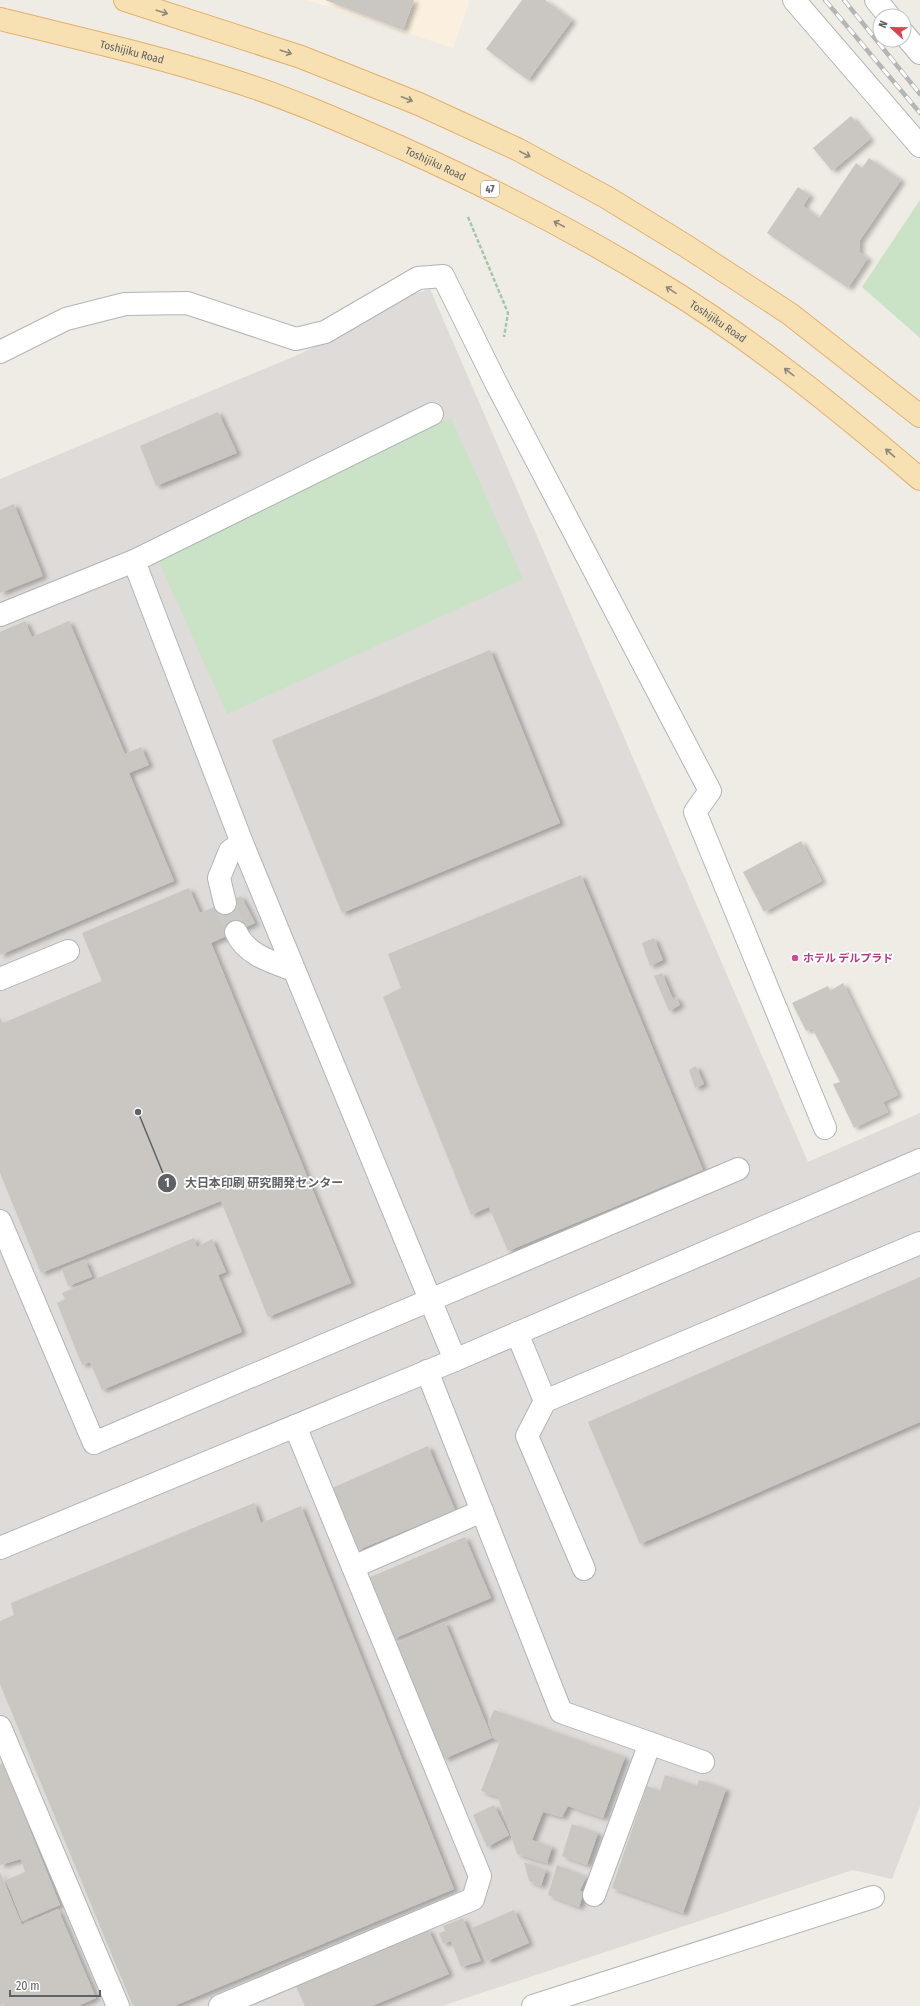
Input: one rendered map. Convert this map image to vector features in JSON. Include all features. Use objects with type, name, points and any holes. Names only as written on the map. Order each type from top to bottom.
[{"type":"main road","points":[[125,0],[301,57],[419,104],[517,149],[606,197],[686,246],[790,314],[920,416]]},
{"type":"main road","name":"Toshijiku Road","points":[[0,19],[228,79],[336,119],[475,181],[561,225],[663,285],[758,349],[860,428],[920,479]]},
{"type":"street","points":[[794,0],[920,146]]},
{"type":"street","points":[[876,0],[882,8]]},
{"type":"street","points":[[912,44],[920,54]]},
{"type":"street","points":[[0,352],[66,319],[125,304],[187,303],[296,339],[325,332],[418,278],[443,276],[497,385],[710,791],[694,812],[825,1128]]},
{"type":"street","points":[[0,615],[134,561],[432,414]]},
{"type":"street","points":[[134,561],[242,843],[430,1298],[454,1360]]},
{"type":"street","points":[[225,903],[219,878],[230,851],[242,843]]},
{"type":"street","points":[[236,932],[240,941],[252,953],[294,970]]},
{"type":"street","points":[[0,979],[68,951]]},
{"type":"street","points":[[0,1548],[454,1360],[920,1160]]},
{"type":"street","points":[[0,1221],[94,1443],[430,1298],[738,1169]]},
{"type":"street","points":[[584,1569],[527,1436],[545,1401],[920,1243]]},
{"type":"street","points":[[517,1333],[545,1401]]},
{"type":"street","points":[[427,1371],[561,1712],[703,1762]]},
{"type":"street","points":[[220,2006],[473,1899],[480,1876],[295,1426]]},
{"type":"street","points":[[353,1567],[482,1512]]},
{"type":"street","points":[[0,1727],[118,2006]]},
{"type":"street","points":[[594,1895],[650,1744]]},
{"type":"street","points":[[543,2004],[873,1897]]},
{"type":"path","points":[[468,217],[508,313],[504,342]]},
{"type":"shaded area","points":[[307,0],[470,0],[453,48]]},
{"type":"shaded area","points":[[430,289],[808,1162],[920,1113],[920,1806],[892,1879],[853,1870],[442,2006],[0,2006],[0,479],[300,354],[410,295]]},
{"type":"green space","points":[[920,200],[920,338],[862,287]]},
{"type":"green space","points":[[451,418],[523,579],[227,714],[155,553]]},
{"type":"building","points":[[325,0],[414,0],[403,30]]},
{"type":"building","points":[[522,0],[545,0],[572,20],[528,80],[486,49]]},
{"type":"building","points":[[851,116],[870,139],[832,171],[813,148]]},
{"type":"building","points":[[869,158],[901,180],[860,240],[859,252],[868,258],[848,288],[767,233],[798,187],[810,195],[803,206],[819,218],[856,163],[862,168]]},
{"type":"building","points":[[218,412],[237,453],[156,486],[140,446]]},
{"type":"building","points":[[14,504],[43,576],[0,593],[0,510]]},
{"type":"building","points":[[25,621],[32,637],[69,621],[125,754],[141,747],[149,765],[129,773],[174,881],[0,955],[0,632]]},
{"type":"building","points":[[490,650],[560,823],[342,913],[272,740]]},
{"type":"building","points":[[801,841],[822,881],[764,912],[743,872]]},
{"type":"building","points":[[581,875],[703,1170],[508,1251],[489,1207],[471,1215],[383,997],[401,988],[388,954]]},
{"type":"building","points":[[189,888],[200,913],[241,896],[255,923],[211,943],[351,1283],[268,1317],[221,1201],[41,1273],[0,1173],[0,1017],[3,1023],[102,981],[82,933]]},
{"type":"building","points":[[654,938],[663,960],[650,966],[642,943]]},
{"type":"building","points":[[662,973],[673,999],[676,997],[680,1005],[669,1011],[654,976]]},
{"type":"building","points":[[843,983],[898,1095],[883,1102],[888,1112],[854,1128],[833,1084],[840,1082],[812,1028],[806,1031],[792,1003],[828,986],[830,991]]},
{"type":"building","points":[[696,1066],[704,1084],[695,1088],[689,1070]]},
{"type":"building","points":[[194,1238],[197,1247],[212,1239],[226,1272],[218,1275],[242,1332],[102,1390],[90,1362],[82,1365],[57,1303],[65,1299],[62,1293]]},
{"type":"building","points":[[85,1260],[92,1277],[68,1286],[62,1269]]},
{"type":"building","points":[[920,1277],[920,1422],[640,1544],[588,1422]]},
{"type":"building","points":[[428,1446],[455,1510],[358,1550],[332,1488]]},
{"type":"building","points":[[254,1503],[261,1523],[301,1506],[454,1889],[174,2006],[133,2006],[0,1684],[0,1621],[14,1615],[11,1603]]},
{"type":"building","points":[[465,1537],[491,1598],[393,1639],[368,1578]]},
{"type":"building","points":[[445,1622],[492,1738],[444,1759],[396,1643]]},
{"type":"building","points":[[494,1710],[625,1757],[603,1818],[568,1806],[562,1817],[543,1812],[532,1840],[552,1847],[547,1863],[517,1854],[498,1797],[481,1791],[500,1741],[493,1738],[488,1723]]},
{"type":"building","points":[[3,1763],[60,1905],[22,1921],[6,1880],[25,1872],[21,1859],[0,1865],[0,1764]]},
{"type":"building","points":[[665,1775],[697,1786],[699,1780],[726,1789],[683,1913],[612,1888],[647,1786],[660,1791]]},
{"type":"building","points":[[494,1805],[509,1835],[487,1847],[473,1815]]},
{"type":"building","points":[[572,1824],[598,1833],[587,1865],[562,1856]]},
{"type":"building","points":[[524,1862],[546,1870],[541,1886],[529,1881]]},
{"type":"building","points":[[557,1865],[586,1877],[580,1891],[584,1892],[579,1907],[548,1895]]},
{"type":"building","points":[[0,1872],[22,1925],[58,1909],[96,1998],[78,2006],[5,2006],[4,2003],[0,2006]]},
{"type":"building","points":[[514,1910],[529,1943],[487,1961],[472,1928]]},
{"type":"building","points":[[463,1918],[481,1961],[461,1967],[451,1941],[443,1944],[439,1933],[445,1931],[443,1926]]},
{"type":"building","points":[[428,1929],[449,1974],[372,2006],[305,2006],[295,1984]]},
{"type":"tunnel","points":[[225,903],[236,932]]},
{"type":"railway","points":[[825,0],[920,113]]},
{"type":"railway","points":[[844,0],[920,94]]},
{"type":"place","name":"ホテル デルプラド","points":[[795,958]]},
{"type":"place","name":"大日本印刷 研究開発センター","points":[[138,1112]]}]
